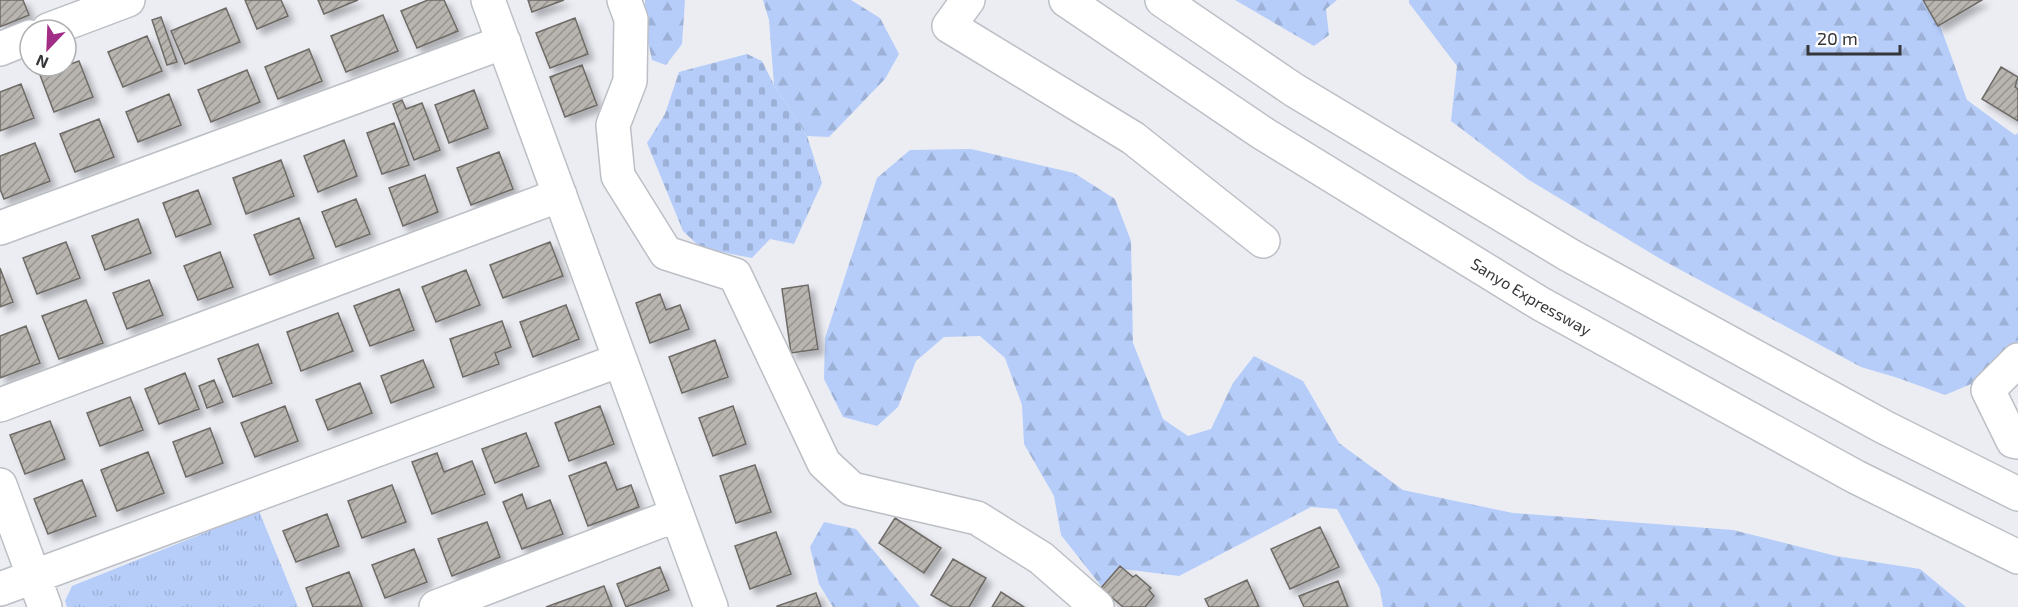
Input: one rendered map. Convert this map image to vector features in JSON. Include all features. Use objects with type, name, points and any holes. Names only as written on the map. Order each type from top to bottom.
[{"type":"main road","points":[[61,17],[128,0]]},
{"type":"main road","points":[[488,0],[711,607]]},
{"type":"main road","points":[[624,0],[631,19],[630,81],[613,125],[618,176],[666,253],[735,275],[824,463],[852,489],[977,518],[1041,558],[1097,607]]},
{"type":"main road","points":[[968,0],[949,26],[1134,138],[1263,241]]},
{"type":"main road","name":"Sanyo Expressway","points":[[1066,0],[1264,134],[1541,304],[1856,477],[2018,557]]},
{"type":"main road","points":[[1162,0],[1294,90],[1569,255],[1884,427],[2018,494]]},
{"type":"main road","points":[[0,49],[18,42]]},
{"type":"main road","points":[[0,228],[504,42]]},
{"type":"main road","points":[[0,405],[560,195]]},
{"type":"main road","points":[[0,589],[620,360]]},
{"type":"main road","points":[[2018,360],[1988,390],[2013,441],[2018,442]]},
{"type":"main road","points":[[0,485],[45,607]]},
{"type":"main road","points":[[436,607],[676,515]]},
{"type":"green space","points":[[645,0],[685,0],[682,44],[666,65],[652,60],[645,29]]},
{"type":"green space","points":[[763,0],[851,0],[880,18],[899,54],[885,79],[829,137],[807,136],[774,85],[769,20]]},
{"type":"green space","points":[[1235,0],[1337,0],[1326,9],[1329,35],[1314,46]]},
{"type":"green space","points":[[1409,0],[1938,0],[1937,17],[1967,100],[2015,135],[2018,133],[2018,351],[1990,376],[1945,395],[1861,367],[1664,261],[1529,180],[1451,121],[1457,66]]},
{"type":"green space","points":[[747,54],[762,61],[774,85],[807,136],[822,183],[794,244],[770,239],[752,258],[701,248],[683,231],[647,143],[665,114],[679,72]]},
{"type":"green space","points":[[971,149],[1074,173],[1115,199],[1131,241],[1133,343],[1163,419],[1188,436],[1211,429],[1233,383],[1254,356],[1303,381],[1339,443],[1403,490],[1513,513],[1733,530],[1836,556],[1920,569],[1966,607],[1383,607],[1380,589],[1337,509],[1311,507],[1179,576],[1123,569],[1105,591],[1061,535],[1054,496],[1024,444],[1022,405],[1005,358],[980,336],[944,337],[916,361],[898,407],[877,426],[843,417],[824,379],[825,338],[877,178],[910,150]]},
{"type":"green space","points":[[259,511],[298,607],[67,607],[65,601],[72,586]]},
{"type":"green space","points":[[824,522],[856,529],[920,607],[833,607],[819,584],[810,547]]},
{"type":"building","points":[[0,0],[23,0],[29,15],[0,27]]},
{"type":"building","points":[[245,0],[281,0],[288,16],[257,29]]},
{"type":"building","points":[[318,0],[358,0],[324,14]]},
{"type":"building","points":[[428,0],[444,0],[458,31],[417,48],[401,11]]},
{"type":"building","points":[[528,0],[564,0],[532,12]]},
{"type":"building","points":[[1923,0],[1982,0],[1938,26]]},
{"type":"building","points":[[226,8],[240,42],[185,64],[171,31]]},
{"type":"building","points":[[383,15],[398,51],[346,72],[331,36]]},
{"type":"building","points":[[161,17],[177,62],[167,65],[152,20]]},
{"type":"building","points":[[575,18],[588,54],[550,68],[536,33]]},
{"type":"building","points":[[147,36],[162,71],[123,87],[108,52]]},
{"type":"building","points":[[309,49],[322,81],[278,99],[265,67]]},
{"type":"building","points":[[78,61],[93,97],[54,112],[41,78],[78,78]]},
{"type":"building","points":[[582,65],[597,105],[565,117],[550,77]]},
{"type":"building","points":[[2001,67],[2018,77],[2015,87],[2018,89],[2018,121],[1982,99]]},
{"type":"building","points":[[247,70],[260,102],[211,122],[198,90]]},
{"type":"building","points":[[21,84],[34,118],[0,131],[0,92]]},
{"type":"building","points":[[474,90],[488,128],[449,143],[435,105]]},
{"type":"building","points":[[169,94],[181,125],[138,142],[126,112]]},
{"type":"building","points":[[402,100],[406,109],[422,103],[440,150],[414,160],[393,104]]},
{"type":"building","points":[[99,119],[114,157],[75,172],[60,134]]},
{"type":"building","points":[[394,123],[409,165],[382,174],[367,133]]},
{"type":"building","points":[[344,140],[357,176],[318,192],[304,156]]},
{"type":"building","points":[[35,143],[50,181],[4,199],[0,189],[0,156]]},
{"type":"building","points":[[499,152],[513,189],[471,205],[457,168]]},
{"type":"building","points":[[281,160],[294,196],[246,214],[233,178]]},
{"type":"building","points":[[425,175],[438,212],[403,226],[389,188]]},
{"type":"building","points":[[198,190],[211,224],[176,237],[163,203]]},
{"type":"building","points":[[356,199],[370,234],[336,247],[322,212]]},
{"type":"building","points":[[299,218],[314,258],[270,275],[254,235]]},
{"type":"building","points":[[138,219],[151,253],[105,270],[92,236]]},
{"type":"building","points":[[66,242],[80,278],[37,294],[23,258]]},
{"type":"building","points":[[550,242],[563,276],[503,298],[490,265]]},
{"type":"building","points":[[220,252],[233,287],[198,300],[184,266]]},
{"type":"building","points":[[0,268],[13,302],[0,307]]},
{"type":"building","points":[[466,270],[480,305],[436,322],[422,287]]},
{"type":"building","points":[[149,280],[163,315],[127,329],[113,293]]},
{"type":"building","points":[[808,285],[818,349],[791,353],[782,289]]},
{"type":"building","points":[[399,289],[414,330],[370,346],[354,306]]},
{"type":"building","points":[[660,294],[666,310],[680,305],[689,329],[650,343],[636,303]]},
{"type":"building","points":[[86,300],[103,343],[59,359],[42,316]]},
{"type":"building","points":[[566,305],[579,339],[533,357],[520,322]]},
{"type":"building","points":[[338,313],[353,351],[301,371],[287,332]]},
{"type":"building","points":[[502,321],[511,347],[495,353],[499,364],[463,377],[450,339]]},
{"type":"building","points":[[26,326],[40,363],[0,378],[0,336]]},
{"type":"building","points":[[715,340],[728,377],[682,393],[669,357]]},
{"type":"building","points":[[258,344],[272,383],[233,397],[218,359]]},
{"type":"building","points":[[423,360],[434,387],[391,403],[381,376]]},
{"type":"building","points":[[185,373],[199,409],[159,424],[145,389]]},
{"type":"building","points":[[214,380],[223,402],[207,408],[199,386]]},
{"type":"building","points":[[360,383],[372,413],[328,430],[316,400]]},
{"type":"building","points":[[130,397],[143,430],[100,446],[87,413]]},
{"type":"building","points":[[285,406],[298,441],[255,457],[241,423]]},
{"type":"building","points":[[600,406],[614,444],[569,461],[555,423]]},
{"type":"building","points":[[733,406],[746,444],[713,456],[699,418]]},
{"type":"building","points":[[50,421],[65,459],[25,474],[10,435]]},
{"type":"building","points":[[210,428],[223,463],[186,477],[173,442]]},
{"type":"building","points":[[526,433],[539,466],[495,483],[482,449]]},
{"type":"building","points":[[148,452],[164,493],[117,511],[101,470]]},
{"type":"building","points":[[437,453],[444,472],[472,461],[485,494],[432,514],[412,462]]},
{"type":"building","points":[[606,462],[617,490],[631,485],[639,507],[588,526],[569,476]]},
{"type":"building","points":[[755,465],[771,512],[736,523],[720,476]]},
{"type":"building","points":[[82,480],[96,516],[48,534],[34,499]]},
{"type":"building","points":[[392,485],[406,522],[362,538],[348,501]]},
{"type":"building","points":[[522,494],[527,509],[550,500],[563,534],[522,549],[503,502]]},
{"type":"building","points":[[327,514],[339,546],[296,562],[283,531]]},
{"type":"building","points":[[895,518],[941,548],[924,573],[879,543]]},
{"type":"building","points":[[487,522],[500,557],[452,576],[438,539]]},
{"type":"building","points":[[1320,527],[1339,567],[1290,589],[1271,549]]},
{"type":"building","points":[[776,532],[791,574],[750,589],[735,546]]},
{"type":"building","points":[[414,549],[427,582],[385,598],[372,565]]},
{"type":"building","points":[[953,559],[986,578],[969,607],[952,607],[931,595]]},
{"type":"building","points":[[1120,566],[1133,577],[1136,575],[1151,588],[1149,590],[1154,596],[1145,607],[1123,607],[1101,588]]},
{"type":"building","points":[[660,567],[669,590],[626,607],[617,584]]},
{"type":"building","points":[[349,572],[362,606],[313,607],[306,588]]},
{"type":"building","points":[[1247,580],[1259,607],[1209,607],[1205,599]]},
{"type":"building","points":[[1338,581],[1348,607],[1304,607],[1299,596]]},
{"type":"building","points":[[604,586],[612,607],[546,607]]},
{"type":"building","points":[[1001,592],[1024,607],[992,607]]},
{"type":"building","points":[[816,593],[821,607],[777,606]]}]
